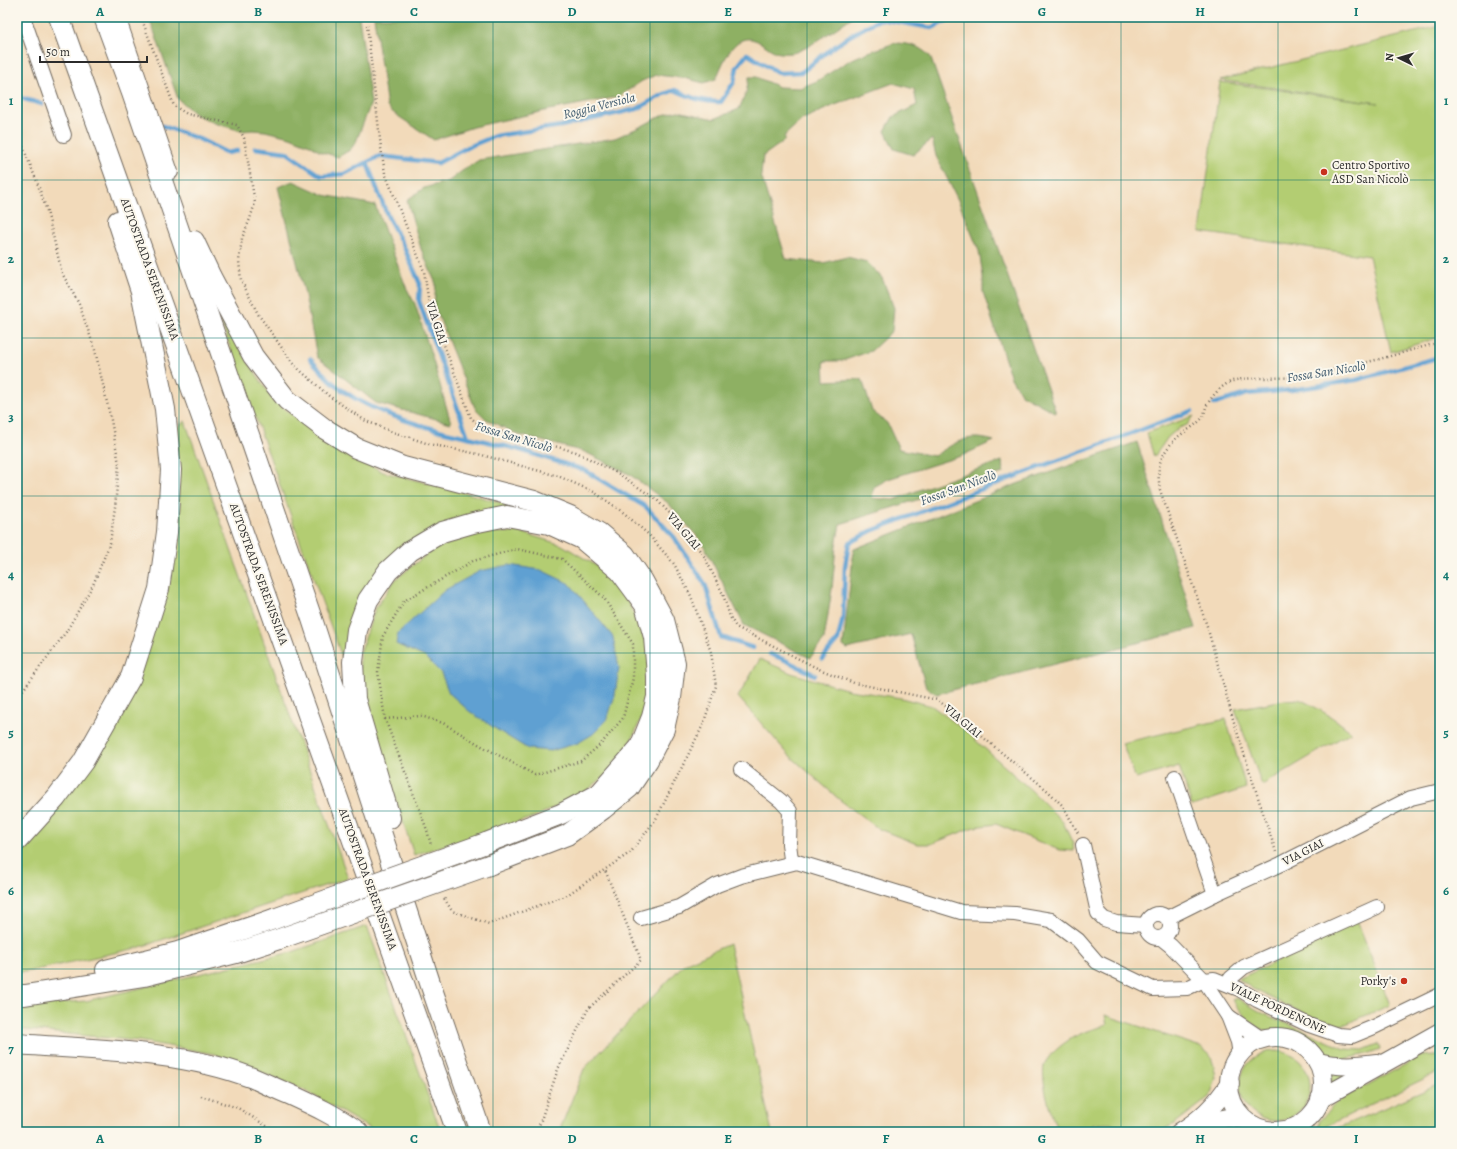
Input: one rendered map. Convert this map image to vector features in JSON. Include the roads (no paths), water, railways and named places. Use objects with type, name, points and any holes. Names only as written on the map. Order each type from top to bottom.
[{"type":"highway","points":[[17,841],[56,798],[83,762],[131,677],[159,589],[167,532],[171,470],[165,409],[142,291],[101,169],[55,17]]},
{"type":"highway","name":"AUTOSTRADA SERENISSIMA","points":[[59,17],[457,1132]]},
{"type":"highway","name":"AUTOSTRADA SERENISSIMA","points":[[104,17],[132,93],[312,619],[432,989],[481,1132]]},
{"type":"highway","points":[[17,995],[144,976],[236,953],[489,865],[567,835],[629,788],[648,760],[664,729],[671,698],[675,663],[664,620],[643,581],[625,555],[599,533],[570,516],[534,501],[403,467],[356,448],[325,429],[287,400],[254,356],[211,277],[177,204],[132,93]]},
{"type":"highway","points":[[17,981],[110,969],[178,952],[274,920],[486,843],[561,814],[599,794],[640,747],[652,717],[657,697],[658,676],[654,637],[645,605],[620,571],[582,540],[549,524],[507,516],[473,523],[442,532],[410,551],[388,571],[368,600],[357,630],[353,662],[355,699],[385,800],[432,989]]},
{"type":"highway","points":[[17,1044],[148,1054],[223,1069],[250,1077],[315,1106],[348,1124],[358,1132]]},
{"type":"main road","points":[[1320,1099],[1440,1032]]},
{"type":"main road","name":"VIALE PORDENONE","points":[[1262,1039],[1277,1037],[1294,1041],[1308,1050],[1318,1062]]},
{"type":"main road","points":[[1262,1039],[1249,1046],[1240,1055],[1233,1066],[1230,1083],[1234,1104],[1240,1113],[1246,1120],[1270,1131],[1284,1130],[1300,1124],[1313,1113],[1323,1089],[1322,1076],[1318,1062],[1334,1066],[1384,1062]]},
{"type":"main road","points":[[1187,1128],[1212,1107],[1230,1083]]},
{"type":"main road","points":[[1187,1128],[1228,1118],[1246,1120]]},
{"type":"street","points":[[24,17],[64,135]]},
{"type":"street","points":[[118,17],[171,172]]},
{"type":"street","points":[[741,769],[781,801],[790,811],[789,844],[791,859],[797,862],[960,912],[1015,914],[1051,920],[1078,940],[1097,962],[1153,989],[1187,988],[1204,980]]},
{"type":"street","points":[[1174,778],[1215,894]]},
{"type":"street","name":"VIA GIAI","points":[[1168,918],[1215,894],[1281,864],[1411,798],[1440,791]]},
{"type":"street","points":[[1083,845],[1098,913],[1104,919],[1116,923],[1146,925]]},
{"type":"street","points":[[641,918],[679,907],[717,885],[741,876],[797,862]]},
{"type":"street","points":[[1228,984],[1231,978],[1244,967],[1377,907]]},
{"type":"street","points":[[1160,938],[1170,930],[1170,922],[1168,918],[1161,914],[1152,915],[1149,917],[1146,925],[1148,932],[1150,935],[1160,938],[1170,946],[1204,980],[1228,1016],[1238,1042],[1240,1055]]},
{"type":"street","name":"VIALE PORDENONE","points":[[1204,980],[1214,979],[1228,984],[1309,1025],[1338,1035],[1352,1036],[1374,1027],[1440,994]]},
{"type":"street","points":[[1228,1016],[1262,1039]]},
{"type":"water","points":[[509,565],[541,570],[570,584],[613,637],[619,668],[615,695],[607,720],[593,734],[578,743],[551,751],[528,749],[469,711],[449,693],[441,673],[425,657],[396,644],[398,633],[445,590],[480,571]]},
{"type":"waterway","name":"Roggia Versiola","points":[[255,148],[286,152],[321,176],[344,174],[380,156],[438,163],[468,147],[495,136],[561,126],[637,109],[662,95],[675,90],[697,99],[721,102],[734,82],[737,67],[747,54],[779,73],[802,72],[848,37],[880,19],[932,28],[954,17]]},
{"type":"waterway","name":"Roggia Versiola","points":[[17,97],[42,104]]},
{"type":"waterway","name":"Roggia Versiola","points":[[163,126],[199,139],[227,153],[237,151]]},
{"type":"waterway","name":"Fossa San Nicolò","points":[[367,163],[388,217],[404,247],[420,284],[419,301],[468,437],[517,449],[584,470],[646,507],[674,537],[705,584],[721,637],[753,648]]},
{"type":"waterway","name":"Fossa San Nicolò","points":[[1214,404],[1247,394],[1292,390],[1356,380],[1440,357]]},
{"type":"waterway","points":[[310,359],[333,383],[362,402],[397,418],[415,424],[468,437]]},
{"type":"waterway","name":"Fossa San Nicolò","points":[[822,659],[838,640],[843,617],[845,566],[849,543],[871,531],[1192,411]]},
{"type":"waterway","name":"Fossa San Nicolò","points":[[770,654],[815,675]]},
{"type":"place","name":"Centro Sportivo ASD San Nicolò","points":[[1324,172]]},
{"type":"place","name":"Porky's","points":[[1404,981]]}]
